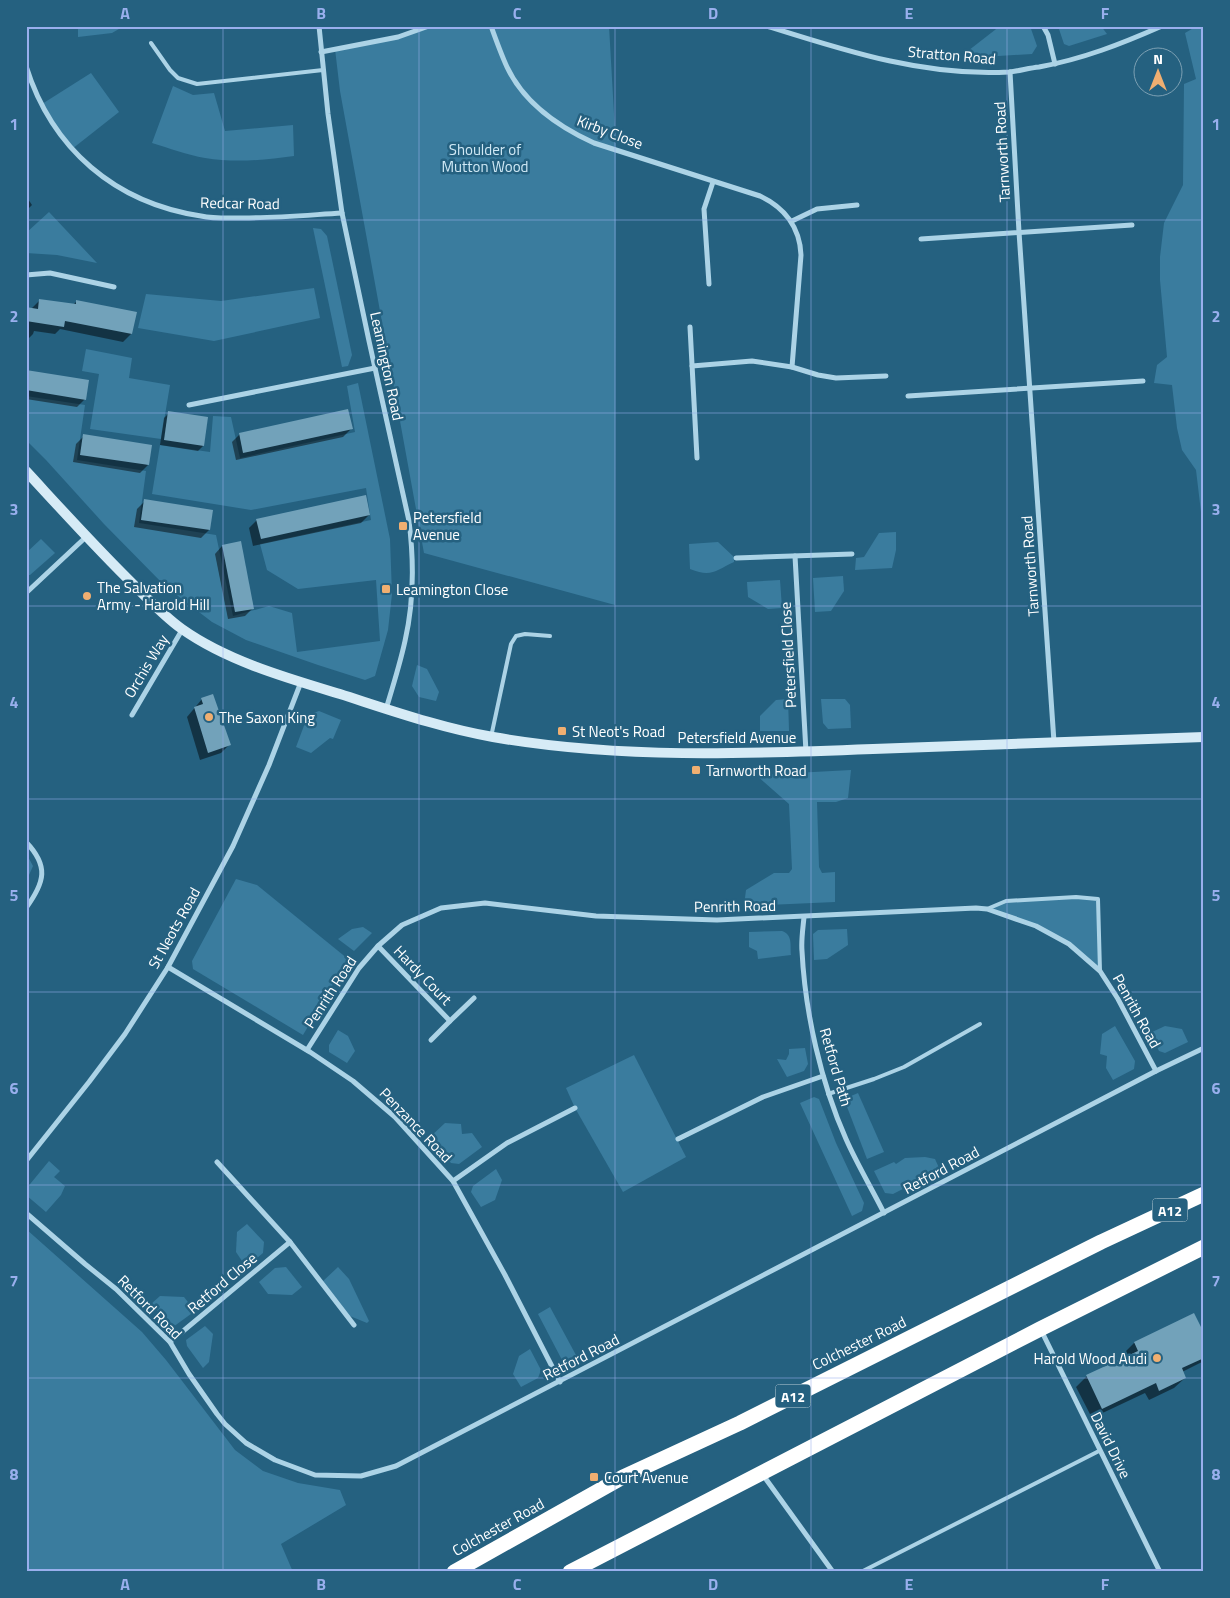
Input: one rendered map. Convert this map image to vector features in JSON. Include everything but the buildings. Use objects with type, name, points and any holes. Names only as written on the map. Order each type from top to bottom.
[{"type":"highway","name":"Colchester Road","points":[[454,1572],[622,1478],[740,1423],[1093,1247],[1204,1194]]},
{"type":"highway","points":[[570,1572],[1040,1328],[1204,1248]]},
{"type":"street","name":"Leamington Road","points":[[318,26],[342,213],[368,341],[409,521],[413,551],[412,592],[405,641],[386,709]]},
{"type":"street","points":[[321,52],[398,37],[429,26]]},
{"type":"street","name":"Kirby Close","points":[[491,26],[507,68],[529,98],[553,121],[574,134],[594,143],[760,196],[772,202],[792,221],[800,245],[801,255],[792,367]]},
{"type":"street","name":"Stratton Road","points":[[767,26],[871,58],[915,67],[967,72],[1010,72],[1055,64],[1095,54],[1162,26]]},
{"type":"street","points":[[1044,26],[1055,64]]},
{"type":"street","name":"Redcar Road","points":[[26,66],[37,96],[67,144],[95,171],[145,201],[172,211],[203,217],[265,218],[342,213]]},
{"type":"street","name":"Tarnworth Road","points":[[1010,72],[1019,232],[1054,742]]},
{"type":"street","points":[[709,284],[704,209],[713,182]]},
{"type":"street","points":[[792,221],[817,209],[857,205]]},
{"type":"street","points":[[921,239],[1132,225]]},
{"type":"street","points":[[26,275],[50,273],[114,287]]},
{"type":"street","points":[[690,327],[697,458]]},
{"type":"street","points":[[692,366],[752,361],[792,367],[836,378],[886,376]]},
{"type":"street","points":[[189,405],[375,368]]},
{"type":"street","points":[[908,396],[1143,381]]},
{"type":"street","name":"Petersfield Avenue","points":[[26,471],[124,576],[166,616],[182,630],[218,651],[301,682],[386,709],[491,737],[557,746],[634,752],[806,752],[1204,737]]},
{"type":"street","points":[[26,593],[87,536]]},
{"type":"street","points":[[736,558],[852,554]]},
{"type":"street","name":"Petersfield Close","points":[[795,556],[806,752]]},
{"type":"street","name":"Orchis Way","points":[[132,715],[182,630]]},
{"type":"street","name":"St Neots Road","points":[[26,1162],[90,1082],[125,1034],[168,967],[233,846],[269,765],[301,682]]},
{"type":"street","points":[[26,842],[41,863],[43,872],[42,881],[26,908]]},
{"type":"street","name":"Penrith Road","points":[[307,1050],[359,968],[378,946],[402,925],[441,908],[485,903],[632,918],[717,920],[986,909],[1036,926],[1069,944],[1100,971],[1118,998],[1156,1071]]},
{"type":"street","name":"Retford Path","points":[[804,917],[802,949],[804,975],[812,1026],[823,1076],[846,1139],[884,1213]]},
{"type":"street","name":"Hardy Court","points":[[378,946],[450,1021]]},
{"type":"street","name":"Penzance Road","points":[[168,967],[307,1050],[353,1081],[395,1117],[453,1181],[496,1258],[560,1382]]},
{"type":"street","name":"Hardy Court","points":[[431,1040],[474,998]]},
{"type":"street","name":"Retford Road","points":[[26,1213],[116,1289],[170,1342],[189,1374],[226,1424],[246,1443],[275,1460],[315,1475],[361,1476],[396,1466],[1156,1071],[1204,1048]]},
{"type":"street","points":[[678,1139],[763,1097],[823,1076]]},
{"type":"street","points":[[453,1181],[507,1143],[575,1108]]},
{"type":"street","points":[[217,1162],[290,1242],[354,1325]]},
{"type":"street","name":"Retford Close","points":[[170,1342],[290,1242]]},
{"type":"street","name":"David Drive","points":[[1040,1328],[1160,1572]]},
{"type":"street","points":[[762,1473],[833,1572]]},
{"type":"lane","points":[[151,43],[178,78],[197,84],[324,70]]},
{"type":"lane","points":[[491,737],[511,644],[516,636],[525,634],[550,636]]},
{"type":"lane","points":[[986,909],[1006,901],[1076,897],[1098,899],[1100,971]]},
{"type":"lane","points":[[828,1094],[904,1067],[980,1024]]},
{"type":"lane","points":[[862,1572],[1100,1451]]},
{"type":"green space","points":[[78,26],[124,26],[112,33],[78,37]]},
{"type":"green space","name":"Shoulder of Mutton Wood","points":[[429,26],[609,26],[616,149],[615,605],[424,553],[340,91],[335,49],[400,36]]},
{"type":"green space","points":[[1000,26],[1030,26],[1037,46],[1032,54],[967,58],[964,54]]},
{"type":"green space","points":[[1058,26],[1101,26],[1107,34],[1069,46],[1064,44]]},
{"type":"green space","points":[[1197,26],[1204,26],[1204,512],[1201,512],[1196,470],[1182,450],[1177,428],[1172,385],[1154,383],[1157,365],[1167,357],[1160,280],[1160,257],[1164,223],[1183,185],[1184,84],[1196,79],[1185,33]]},
{"type":"green space","points":[[91,73],[119,112],[72,149],[42,104]]},
{"type":"green space","points":[[173,86],[193,95],[214,93],[225,131],[293,125],[294,156],[272,159],[216,160],[152,143]]},
{"type":"green space","points":[[49,212],[97,263],[57,255],[26,253],[26,233]]},
{"type":"green space","points":[[313,228],[321,229],[327,236],[352,355],[348,366],[342,367]]},
{"type":"green space","points":[[314,288],[320,318],[214,341],[138,328],[146,294],[221,301]]},
{"type":"green space","points":[[86,349],[132,358],[129,378],[170,385],[161,439],[90,429],[99,374],[82,371]]},
{"type":"green space","points":[[358,383],[390,539],[392,594],[388,630],[375,676],[365,680],[246,640],[212,622],[165,586],[26,440],[26,396],[85,405],[77,460],[146,471],[139,523],[216,535],[233,616],[269,606],[292,613],[297,652],[380,641],[376,580],[298,589],[267,570],[260,544],[371,520],[366,488],[251,510],[152,494],[160,445],[210,452],[213,416],[231,417],[240,458],[355,432],[347,386]]},
{"type":"green space","points":[[896,532],[896,550],[892,568],[855,570],[856,558],[864,557],[879,533]]},
{"type":"green space","points":[[41,539],[55,553],[30,575],[26,575],[26,553]]},
{"type":"green space","points":[[718,542],[734,557],[734,562],[709,573],[690,569],[689,544]]},
{"type":"green space","points":[[843,576],[844,591],[831,611],[815,612],[813,578]]},
{"type":"green space","points":[[780,580],[782,608],[768,609],[748,597],[747,582]]},
{"type":"green space","points":[[417,665],[427,669],[439,692],[436,701],[419,697],[412,686]]},
{"type":"green space","points":[[788,699],[789,731],[760,731],[760,716],[776,700]]},
{"type":"green space","points":[[821,699],[845,699],[850,705],[851,728],[828,729],[823,723]]},
{"type":"green space","points":[[319,711],[341,720],[333,739],[330,738],[311,753],[296,747],[308,715]]},
{"type":"green space","points":[[851,770],[848,798],[836,802],[817,802],[819,867],[822,873],[835,872],[835,902],[744,906],[746,890],[774,873],[789,873],[792,869],[789,804],[756,775]]},
{"type":"green space","points":[[26,853],[33,866],[29,875],[26,872]]},
{"type":"green space","points":[[236,879],[257,885],[348,959],[303,1035],[193,969],[192,961]]},
{"type":"green space","points":[[1076,897],[1098,899],[1100,971],[1069,944],[1036,926],[987,909],[1006,901]]},
{"type":"green space","points":[[363,927],[372,933],[354,951],[338,939],[352,929]]},
{"type":"green space","points":[[847,929],[848,945],[827,959],[814,960],[813,934],[818,930]]},
{"type":"green space","points":[[782,931],[788,935],[791,944],[791,955],[758,959],[757,951],[749,947],[749,932]]},
{"type":"green space","points":[[1115,1026],[1135,1061],[1134,1069],[1113,1080],[1106,1068],[1107,1056],[1100,1054],[1102,1034]]},
{"type":"green space","points":[[1165,1026],[1182,1029],[1188,1042],[1165,1053],[1159,1051],[1150,1033]]},
{"type":"green space","points":[[338,1030],[348,1036],[355,1051],[347,1063],[329,1052],[329,1045]]},
{"type":"green space","points":[[805,1048],[808,1064],[804,1071],[787,1077],[777,1059],[786,1060],[789,1049]]},
{"type":"green space","points":[[634,1055],[686,1157],[623,1192],[575,1108],[566,1088]]},
{"type":"green space","points":[[858,1093],[884,1152],[867,1159],[844,1099]]},
{"type":"green space","points":[[814,1097],[819,1099],[836,1143],[864,1203],[862,1211],[852,1216],[800,1103]]},
{"type":"green space","points":[[445,1123],[461,1124],[462,1134],[472,1133],[482,1147],[459,1164],[451,1163],[429,1138]]},
{"type":"green space","points":[[925,1157],[935,1159],[940,1170],[893,1194],[885,1193],[874,1171],[894,1162],[896,1164],[905,1158]]},
{"type":"green space","points":[[49,1161],[60,1171],[54,1177],[65,1186],[61,1195],[46,1212],[26,1195],[26,1189]]},
{"type":"green space","points":[[496,1169],[502,1180],[495,1200],[481,1207],[471,1192],[473,1186]]},
{"type":"green space","points":[[247,1224],[264,1242],[263,1253],[246,1267],[236,1252],[237,1232]]},
{"type":"green space","points":[[26,1229],[142,1332],[166,1360],[235,1450],[263,1471],[298,1483],[340,1490],[346,1505],[281,1544],[293,1572],[26,1572]]},
{"type":"green space","points":[[286,1267],[302,1287],[292,1295],[268,1294],[259,1282],[275,1268]]},
{"type":"green space","points":[[338,1267],[349,1279],[369,1321],[367,1323],[345,1314],[321,1283]]},
{"type":"green space","points":[[160,1296],[184,1297],[195,1311],[173,1327],[151,1304]]},
{"type":"green space","points":[[550,1307],[577,1357],[567,1362],[562,1360],[538,1314]]},
{"type":"green space","points":[[205,1326],[213,1334],[209,1362],[203,1368],[187,1346],[186,1340]]},
{"type":"green space","points":[[530,1349],[541,1370],[538,1378],[521,1387],[513,1374],[519,1356]]},
{"type":"place","name":"Petersfield Avenue","points":[[403,526]]},
{"type":"place","name":"Leamington Close","points":[[386,589]]},
{"type":"place","name":"The Salvation Army - Harold Hill","points":[[87,596]]},
{"type":"place","name":"The Saxon King","points":[[209,717]]},
{"type":"place","name":"St Neot's Road","points":[[562,731]]},
{"type":"place","name":"Tarnworth Road","points":[[696,770]]},
{"type":"place","name":"Harold Wood Audi","points":[[1157,1358]]},
{"type":"place","name":"Court Avenue","points":[[594,1477]]}]
